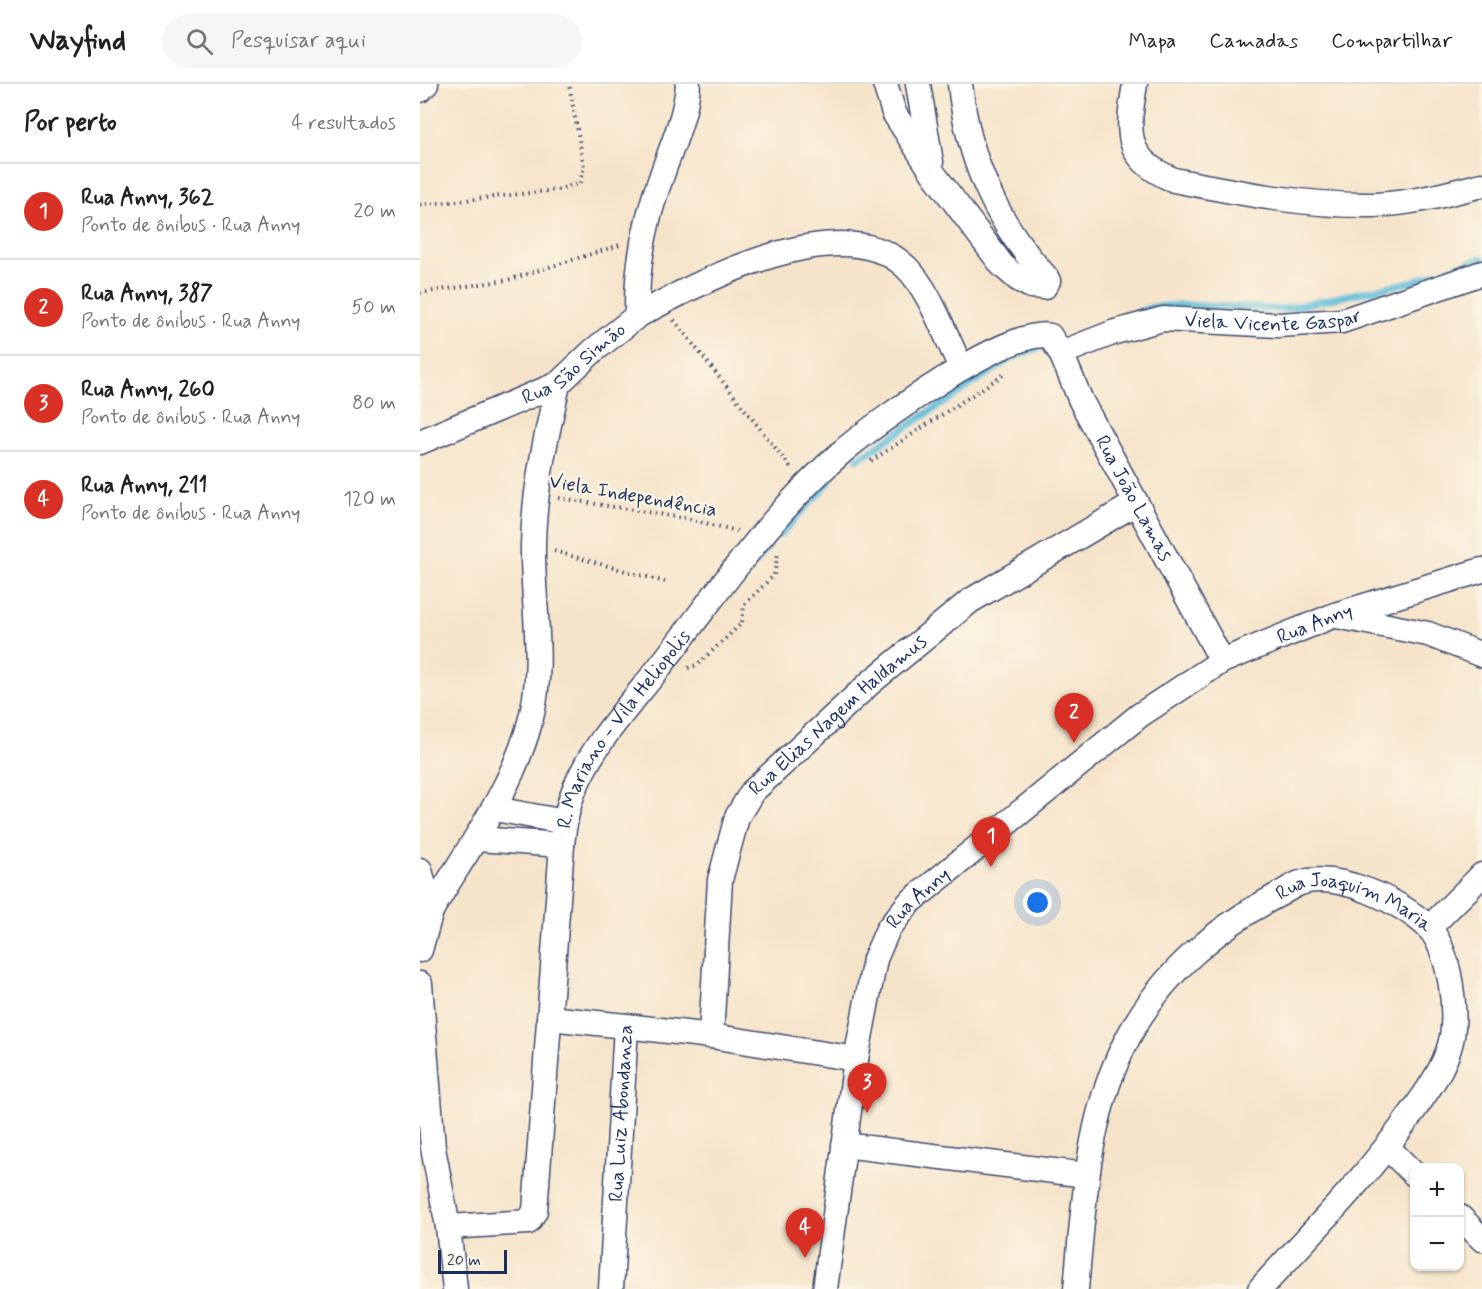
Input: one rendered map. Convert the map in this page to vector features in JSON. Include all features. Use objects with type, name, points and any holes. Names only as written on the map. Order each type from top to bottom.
[{"type":"street","points":[[420,90],[426,84]]},
{"type":"street","name":"Rua São Simão","points":[[420,442],[558,384],[593,351],[637,316],[636,287],[642,237],[678,133],[687,99],[688,84]]},
{"type":"street","points":[[885,84],[894,113],[933,173],[1002,265],[1018,279],[1031,286],[1044,287],[1048,281],[1046,276],[1012,236],[985,189],[971,151],[960,84]]},
{"type":"street","points":[[918,84],[933,173]]},
{"type":"street","points":[[1135,84],[1131,126],[1138,156],[1152,171],[1174,180],[1316,203],[1376,205],[1434,198],[1482,185]]},
{"type":"street","points":[[637,316],[734,267],[777,252],[829,245],[874,250],[896,258],[908,269],[921,288],[961,368]]},
{"type":"street","name":"Viela Vicente Gaspar","points":[[1054,345],[1163,319],[1278,325],[1342,321],[1482,273]]},
{"type":"street","name":"R. Mariano - Vila Heliopolis","points":[[448,1227],[528,1222],[533,1218],[563,834],[575,788],[598,747],[768,542],[807,486],[843,451],[961,368],[1005,344],[1022,338],[1054,345]]},
{"type":"street","name":"Rua João Lamas","points":[[1054,345],[1081,401],[1222,661]]},
{"type":"street","points":[[420,950],[431,911],[495,809],[523,744],[536,694],[539,668],[533,545],[543,450],[558,384]]},
{"type":"street","name":"Rua Elias Nagem Haldamus","points":[[711,1036],[720,880],[737,817],[752,792],[870,683],[970,601],[1136,503]]},
{"type":"street","name":"Rua Anny","points":[[825,1289],[856,1059],[875,959],[888,929],[909,903],[1140,715],[1222,661],[1335,615],[1482,570]]},
{"type":"street","points":[[1335,615],[1428,634],[1482,655]]},
{"type":"street","points":[[495,809],[563,834]]},
{"type":"street","points":[[477,839],[563,834]]},
{"type":"street","points":[[420,870],[431,911]]},
{"type":"street","points":[[1429,928],[1482,875]]},
{"type":"street","name":"Rua Joaquim Maria","points":[[1076,1289],[1086,1175],[1109,1077],[1131,1032],[1162,986],[1194,951],[1248,913],[1301,883],[1328,881],[1356,886],[1389,900],[1429,928],[1440,949],[1449,978],[1455,1018],[1450,1044],[1437,1077],[1388,1148],[1260,1289]]},
{"type":"street","points":[[420,984],[427,1154],[448,1227],[455,1289]]},
{"type":"street","points":[[549,1018],[626,1026]]},
{"type":"street","name":"Rua Luiz Abondanza","points":[[611,1289],[626,1026],[711,1036],[856,1059]]},
{"type":"street","points":[[844,1145],[1086,1175]]},
{"type":"street","points":[[1388,1148],[1410,1170]]},
{"type":"street","points":[[1464,1221],[1482,1239]]},
{"type":"path","points":[[420,205],[557,190],[580,183],[584,167],[568,84]]},
{"type":"path","points":[[420,293],[508,280],[642,237]]},
{"type":"path","points":[[661,303],[728,391],[807,486]]},
{"type":"path","points":[[866,465],[1014,368]]},
{"type":"path","name":"Viela Independência","points":[[537,494],[689,519],[727,527],[768,542]]},
{"type":"path","points":[[710,652],[742,623],[744,605],[774,575],[768,542]]},
{"type":"path","points":[[533,545],[665,582]]},
{"type":"waterway","points":[[1118,319],[1153,307],[1185,305],[1283,309],[1411,282],[1482,258]]},
{"type":"waterway","points":[[858,459],[1010,359],[1042,346]]},
{"type":"waterway","points":[[780,535],[830,481]]},
{"type":"waterway","points":[[755,563],[769,546]]},
{"type":"place","name":"Rua Anny, 387","points":[[1074,743]]},
{"type":"place","name":"Rua Anny, 362","points":[[991,867]]},
{"type":"place","name":"Rua Anny, 260","points":[[867,1113]]},
{"type":"place","name":"Rua Anny, 211","points":[[805,1258]]}]
